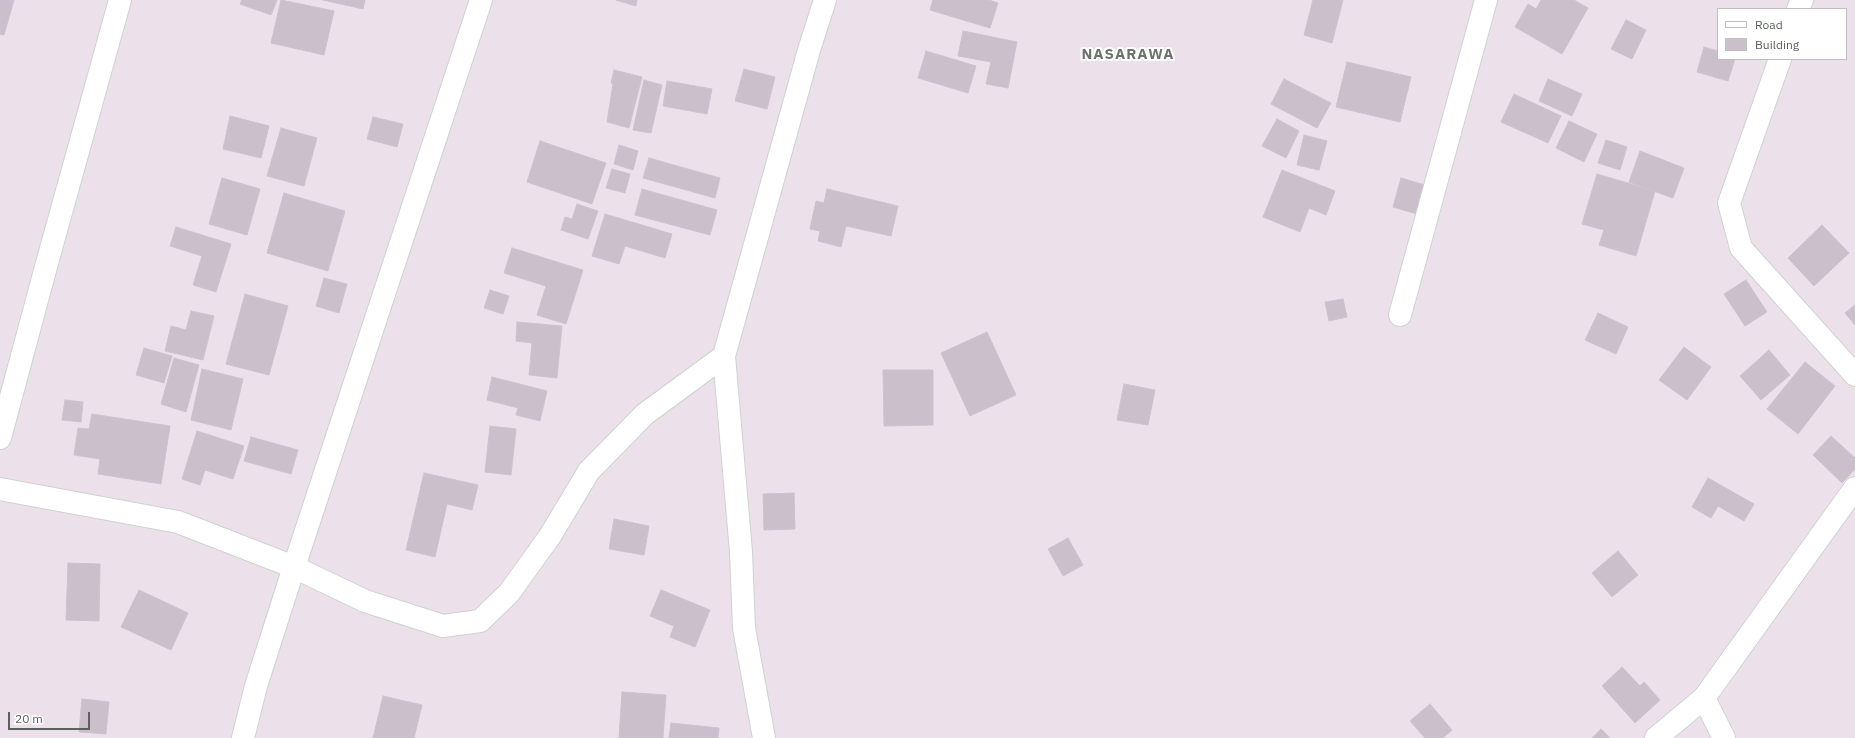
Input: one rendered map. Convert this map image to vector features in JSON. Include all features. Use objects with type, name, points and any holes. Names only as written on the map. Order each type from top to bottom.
[{"type":"street","points":[[0,438],[120,0]]},
{"type":"street","points":[[243,738],[256,686],[294,567],[481,0]]},
{"type":"street","points":[[764,738],[744,628],[741,552],[724,356],[809,50],[825,0]]},
{"type":"street","points":[[1400,315],[1486,0]]},
{"type":"street","points":[[1780,60],[1729,203],[1741,248],[1855,375]]},
{"type":"street","points":[[0,489],[178,522],[294,567],[365,601],[443,626],[480,621],[509,593],[550,536],[588,471],[645,414],[724,356]]},
{"type":"street","points":[[1656,738],[1704,698],[1855,488]]},
{"type":"street","points":[[1704,698],[1724,738]]},
{"type":"building","points":[[0,0],[14,0],[4,35],[0,34]]},
{"type":"building","points":[[242,0],[277,0],[271,15],[240,4]]},
{"type":"building","points":[[281,0],[334,11],[324,55],[271,43]]},
{"type":"building","points":[[323,0],[365,0],[363,9]]},
{"type":"building","points":[[616,0],[637,0],[636,6]]},
{"type":"building","points":[[933,0],[989,0],[998,3],[990,28],[930,10]]},
{"type":"building","points":[[1313,0],[1343,0],[1332,43],[1304,35]]},
{"type":"building","points":[[1541,0],[1574,0],[1588,8],[1562,54],[1515,27],[1528,4],[1536,9]]},
{"type":"building","points":[[1626,20],[1646,30],[1632,59],[1611,49]]},
{"type":"building","points":[[963,31],[1017,42],[1008,88],[986,84],[991,62],[958,56]]},
{"type":"building","points":[[1704,47],[1717,51],[1717,60],[1735,60],[1728,81],[1697,72]]},
{"type":"building","points":[[926,51],[976,66],[968,93],[918,78]]},
{"type":"building","points":[[1347,62],[1411,77],[1400,122],[1336,107]]},
{"type":"building","points":[[744,69],[775,77],[767,109],[735,101]]},
{"type":"building","points":[[614,70],[642,77],[629,128],[607,122],[613,84],[611,83]]},
{"type":"building","points":[[1284,79],[1331,103],[1317,128],[1271,104]]},
{"type":"building","points":[[1548,79],[1582,94],[1572,116],[1539,101]]},
{"type":"building","points":[[644,80],[662,85],[651,133],[633,130]]},
{"type":"building","points":[[667,81],[712,89],[707,114],[663,106]]},
{"type":"building","points":[[1514,94],[1561,116],[1548,143],[1501,122]]},
{"type":"building","points":[[230,116],[269,126],[261,158],[223,149]]},
{"type":"building","points":[[373,117],[403,124],[397,147],[367,139]]},
{"type":"building","points":[[1277,119],[1299,131],[1286,158],[1262,146]]},
{"type":"building","points":[[1569,121],[1597,134],[1584,162],[1556,148]]},
{"type":"building","points":[[281,128],[317,138],[304,186],[267,176]]},
{"type":"building","points":[[1304,135],[1327,141],[1319,170],[1297,165]]},
{"type":"building","points":[[1606,140],[1627,147],[1620,170],[1598,163]]},
{"type":"building","points":[[540,141],[606,163],[592,204],[527,182]]},
{"type":"building","points":[[619,145],[638,151],[633,170],[614,164]]},
{"type":"building","points":[[1640,151],[1684,168],[1673,198],[1629,182]]},
{"type":"building","points":[[649,158],[720,178],[715,198],[643,178]]},
{"type":"building","points":[[612,169],[630,174],[625,193],[606,188]]},
{"type":"building","points":[[1282,170],[1335,191],[1326,215],[1309,208],[1300,232],[1263,217]]},
{"type":"building","points":[[1597,174],[1655,191],[1636,256],[1599,245],[1604,230],[1582,224]]},
{"type":"building","points":[[222,178],[260,189],[247,235],[209,224]]},
{"type":"building","points":[[1401,178],[1425,185],[1417,214],[1393,207]]},
{"type":"building","points":[[642,189],[717,210],[710,235],[635,215]]},
{"type":"building","points":[[827,189],[898,206],[891,236],[846,226],[841,247],[818,241],[820,231],[810,229],[816,201],[824,203]]},
{"type":"building","points":[[284,193],[345,211],[328,271],[267,253]]},
{"type":"building","points":[[577,204],[598,211],[588,239],[561,230],[565,217],[572,219]]},
{"type":"building","points":[[605,214],[672,234],[665,258],[625,246],[619,264],[592,256]]},
{"type":"building","points":[[1822,225],[1849,253],[1814,286],[1788,258]]},
{"type":"building","points":[[176,227],[231,244],[216,292],[193,285],[202,256],[170,246]]},
{"type":"building","points":[[512,248],[583,270],[566,324],[537,315],[546,286],[504,273]]},
{"type":"building","points":[[324,278],[347,284],[339,313],[316,306]]},
{"type":"building","points":[[1746,280],[1767,312],[1745,326],[1724,294]]},
{"type":"building","points":[[490,290],[509,296],[503,314],[484,308]]},
{"type":"building","points":[[245,294],[288,306],[269,375],[226,364]]},
{"type":"building","points":[[1343,299],[1347,317],[1329,321],[1325,302]]},
{"type":"building","points":[[1855,305],[1855,325],[1845,313]]},
{"type":"building","points":[[191,311],[214,316],[203,360],[165,351],[171,326],[186,330]]},
{"type":"building","points":[[1598,313],[1628,327],[1616,354],[1585,340]]},
{"type":"building","points":[[517,322],[562,326],[557,378],[529,375],[532,343],[516,341]]},
{"type":"building","points":[[987,332],[1016,395],[970,416],[941,353]]},
{"type":"building","points":[[1684,347],[1711,367],[1687,400],[1659,380]]},
{"type":"building","points":[[144,348],[172,356],[164,383],[136,375]]},
{"type":"building","points":[[1769,350],[1790,375],[1761,400],[1740,376]]},
{"type":"building","points":[[174,358],[199,365],[186,412],[161,404]]},
{"type":"building","points":[[1805,362],[1835,386],[1798,434],[1767,409]]},
{"type":"building","points":[[202,369],[243,379],[231,430],[191,420]]},
{"type":"building","points":[[883,370],[933,370],[933,425],[884,426]]},
{"type":"building","points":[[492,377],[547,391],[540,421],[516,415],[518,408],[487,400]]},
{"type":"building","points":[[1124,384],[1155,390],[1148,425],[1117,420]]},
{"type":"building","points":[[65,400],[83,402],[81,422],[62,420]]},
{"type":"building","points":[[92,414],[170,426],[161,484],[98,474],[100,459],[74,455],[78,428],[89,429]]},
{"type":"building","points":[[490,426],[516,429],[511,475],[485,472]]},
{"type":"building","points":[[197,431],[244,446],[233,479],[205,470],[200,485],[182,479]]},
{"type":"building","points":[[1831,436],[1855,458],[1855,469],[1842,483],[1813,455]]},
{"type":"building","points":[[251,437],[298,450],[291,474],[244,461]]},
{"type":"building","points":[[424,473],[478,485],[472,510],[447,504],[435,557],[406,550]]},
{"type":"building","points":[[1708,478],[1754,504],[1744,521],[1718,506],[1711,518],[1692,507]]},
{"type":"building","points":[[794,493],[795,529],[764,530],[763,494]]},
{"type":"building","points":[[614,519],[649,526],[644,555],[609,549]]},
{"type":"building","points":[[1068,538],[1083,565],[1063,576],[1048,549]]},
{"type":"building","points":[[1618,551],[1638,575],[1612,597],[1592,573]]},
{"type":"building","points":[[68,563],[100,564],[99,621],[66,620]]},
{"type":"building","points":[[139,590],[188,613],[171,650],[121,627]]},
{"type":"building","points":[[661,590],[710,610],[695,647],[670,637],[674,626],[650,616]]},
{"type":"building","points":[[1622,667],[1640,686],[1644,682],[1660,700],[1635,723],[1602,686]]},
{"type":"building","points":[[622,692],[666,695],[663,738],[619,738]]},
{"type":"building","points":[[383,696],[422,705],[414,738],[373,738]]},
{"type":"building","points":[[82,699],[109,702],[106,734],[79,732]]},
{"type":"building","points":[[1430,704],[1452,730],[1443,738],[1425,738],[1410,721]]},
{"type":"building","points":[[671,723],[719,728],[718,738],[669,738]]},
{"type":"building","points":[[1601,729],[1610,738],[1592,738]]},
{"type":"district","name":"NASARAWA","points":[[1128,55]]}]
